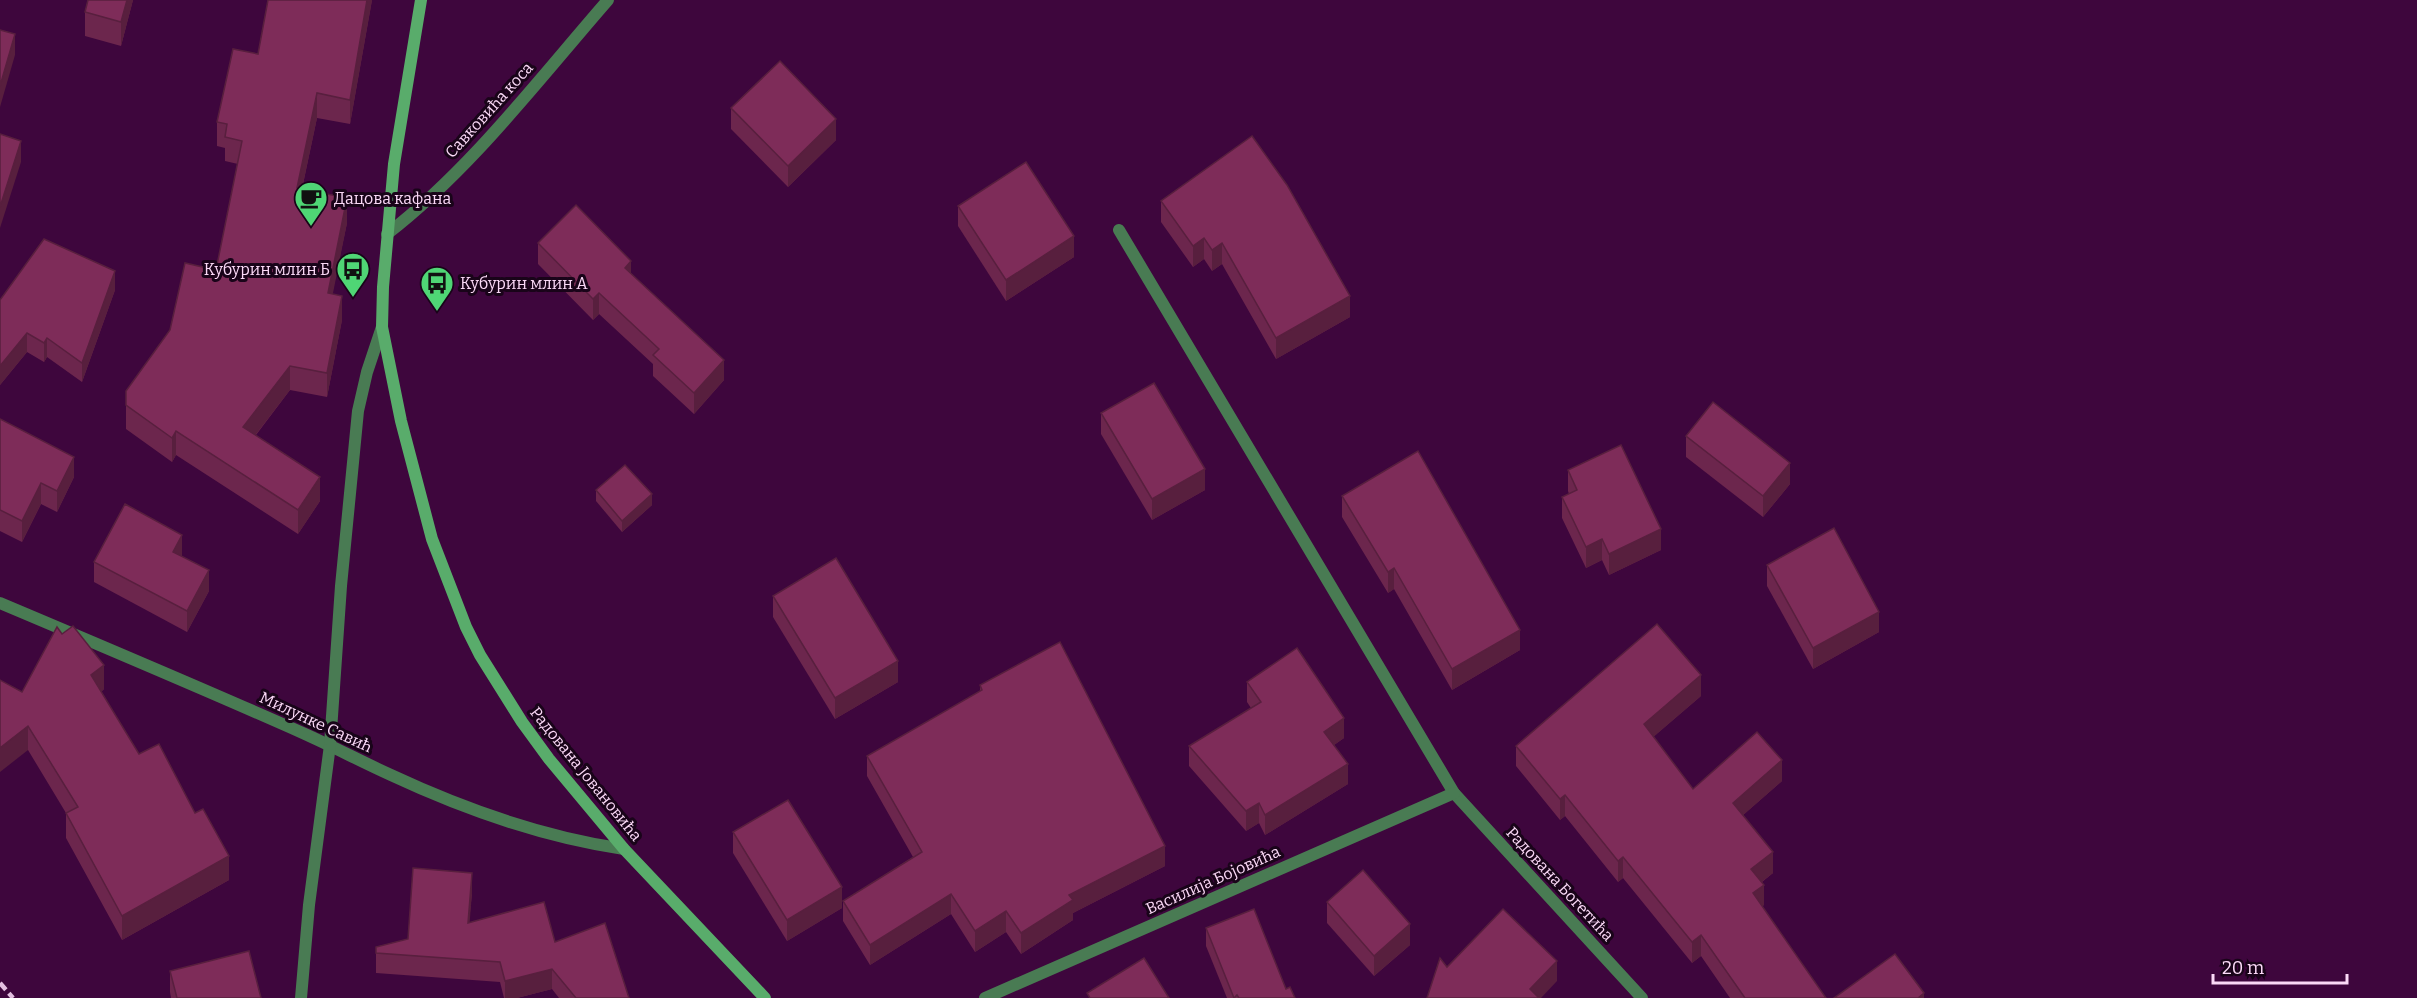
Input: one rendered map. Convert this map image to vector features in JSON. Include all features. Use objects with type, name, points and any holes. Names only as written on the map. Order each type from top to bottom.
[{"type":"main road","name":"Радована Јовановића","points":[[421,0],[400,124],[387,234],[382,327],[416,482],[432,539],[466,627],[480,655],[522,722],[549,759],[624,849],[765,998]]},
{"type":"street","name":"Савковића коса","points":[[387,234],[414,213],[463,164],[608,0]]},
{"type":"street","name":"Радована Богетића","points":[[1119,230],[1454,793],[1642,998]]},
{"type":"street","points":[[302,998],[309,905],[330,745],[342,575],[358,411],[367,372],[382,327]]},
{"type":"street","name":"Милунке Савић","points":[[0,603],[330,745],[390,775],[480,813],[549,835],[624,849]]},
{"type":"street","name":"Василија Бојовића","points":[[985,998],[1454,793]]},
{"type":"building","points":[[88,0],[127,0],[121,22],[85,12]]},
{"type":"building","points":[[268,0],[367,0],[350,100],[317,93],[297,188],[347,198],[328,293],[342,296],[327,373],[290,366],[243,427],[320,477],[298,510],[176,431],[172,438],[126,405],[126,391],[170,330],[185,263],[216,270],[242,141],[225,137],[227,124],[217,122],[233,49],[258,54]]},
{"type":"building","points":[[0,30],[15,34],[0,86]]},
{"type":"building","points":[[780,61],[836,119],[788,166],[731,108]]},
{"type":"building","points":[[0,134],[21,141],[0,207]]},
{"type":"building","points":[[1252,136],[1287,185],[1350,296],[1276,338],[1222,243],[1212,250],[1204,238],[1193,246],[1161,201]]},
{"type":"building","points":[[1026,162],[1074,236],[1006,280],[958,206]]},
{"type":"building","points":[[576,205],[631,261],[625,268],[724,360],[694,393],[653,355],[659,349],[599,293],[593,299],[538,243]]},
{"type":"building","points":[[44,239],[115,271],[82,363],[47,338],[44,343],[27,333],[0,366],[0,300]]},
{"type":"building","points":[[1154,383],[1205,469],[1152,499],[1101,413]]},
{"type":"building","points":[[1713,402],[1790,463],[1763,496],[1686,436]]},
{"type":"building","points":[[0,419],[74,457],[57,491],[41,483],[22,521],[0,510]]},
{"type":"building","points":[[1621,445],[1661,529],[1609,554],[1602,539],[1586,547],[1562,497],[1577,490],[1568,470]]},
{"type":"building","points":[[1418,451],[1520,630],[1452,669],[1394,568],[1388,572],[1342,496]]},
{"type":"building","points":[[625,465],[652,494],[622,521],[596,490]]},
{"type":"building","points":[[125,504],[182,535],[173,552],[209,570],[187,611],[94,562]]},
{"type":"building","points":[[1834,528],[1879,612],[1813,648],[1767,565]]},
{"type":"building","points":[[836,558],[898,661],[835,698],[773,596]]},
{"type":"building","points":[[1657,624],[1701,675],[1644,724],[1693,789],[1757,732],[1782,760],[1733,803],[1773,852],[1751,869],[1764,885],[1753,893],[1826,998],[1745,998],[1701,935],[1692,942],[1623,857],[1618,861],[1565,795],[1560,799],[1516,746]]},
{"type":"building","points":[[73,626],[104,665],[91,675],[139,754],[159,744],[195,813],[203,809],[229,856],[122,916],[66,813],[78,807],[28,726],[0,748],[0,680],[22,692],[57,627],[62,634]]},
{"type":"building","points":[[1060,642],[1165,846],[1069,895],[1073,900],[1021,933],[1006,911],[975,931],[951,894],[870,945],[843,901],[922,852],[867,756],[982,690],[980,685]]},
{"type":"building","points":[[1297,648],[1344,718],[1324,732],[1348,764],[1265,815],[1259,803],[1246,811],[1189,746],[1261,702],[1247,682]]},
{"type":"building","points":[[788,800],[842,887],[787,920],[733,832]]},
{"type":"building","points":[[413,868],[472,873],[468,923],[544,902],[555,942],[605,923],[629,998],[576,998],[552,969],[505,981],[500,962],[376,953],[376,947],[408,939]]},
{"type":"building","points":[[1363,870],[1410,924],[1374,956],[1327,902]]},
{"type":"building","points":[[1254,909],[1286,989],[1290,987],[1295,998],[1239,998],[1237,995],[1234,998],[1206,928]]},
{"type":"building","points":[[1503,909],[1557,961],[1530,989],[1539,998],[1427,998],[1440,958],[1447,967]]},
{"type":"building","points":[[249,951],[261,998],[177,998],[170,971]]},
{"type":"building","points":[[1895,954],[1924,993],[1918,998],[1834,998]]},
{"type":"building","points":[[1144,958],[1169,998],[1090,998],[1087,993]]},
{"type":"railway","points":[[0,983],[13,998]]},
{"type":"place","name":"Дацова кафана","points":[[311,227]]},
{"type":"place","name":"Кубурин млин Б","points":[[353,298]]},
{"type":"place","name":"Кубурин млин А","points":[[437,312]]}]
